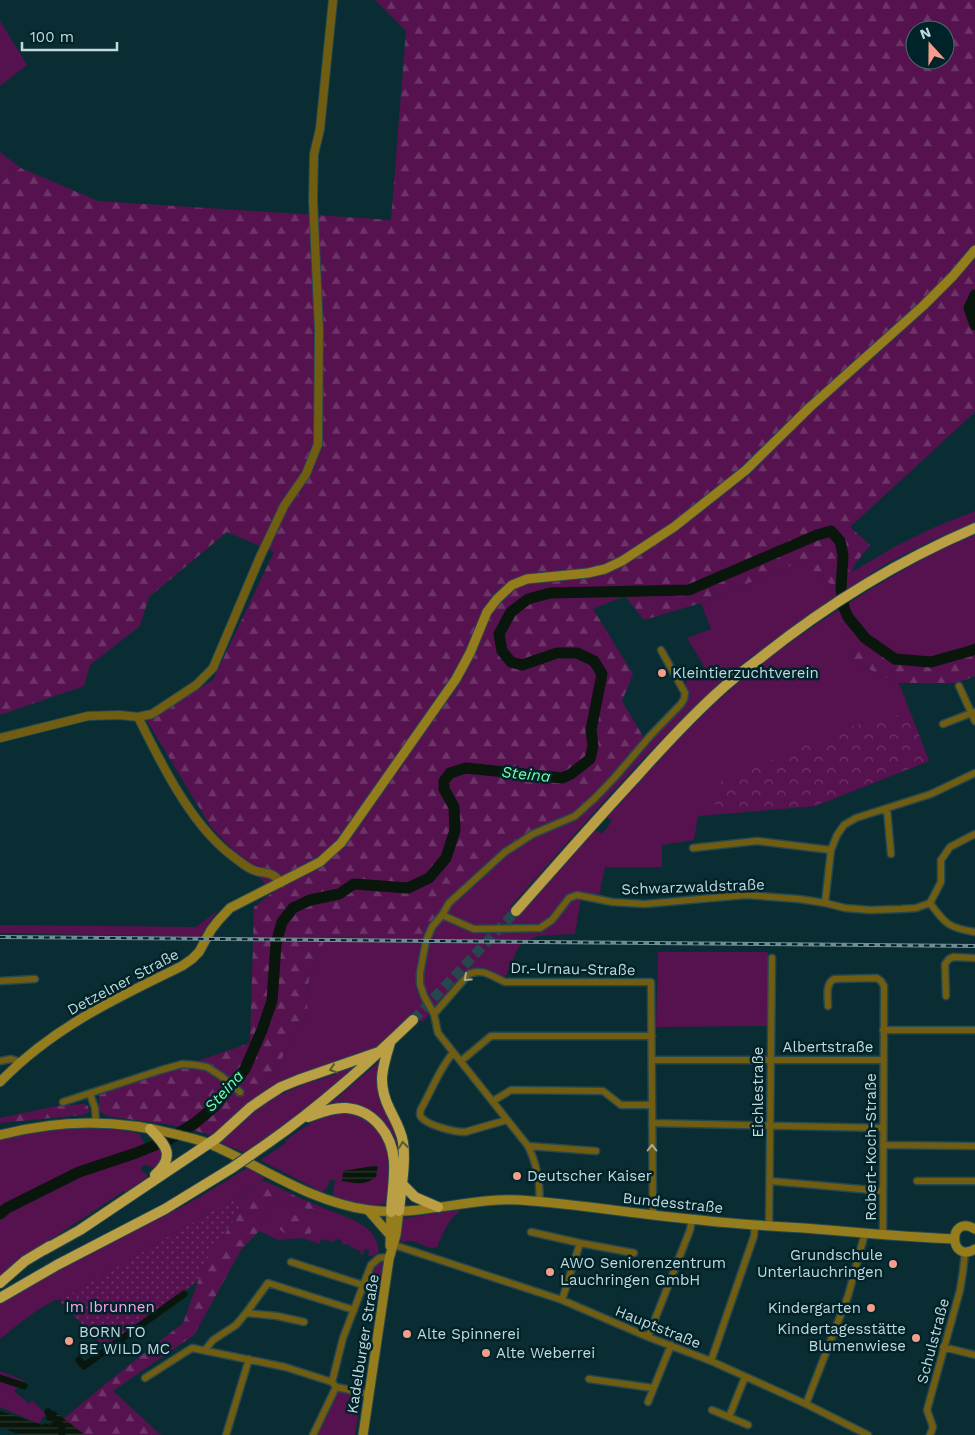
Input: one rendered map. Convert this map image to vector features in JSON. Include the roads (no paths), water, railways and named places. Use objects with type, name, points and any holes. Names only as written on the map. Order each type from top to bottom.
[{"type":"highway","points":[[516,911],[683,726],[716,694],[748,667],[786,637],[893,568],[975,528]]},
{"type":"highway","points":[[0,1298],[58,1265],[165,1209],[214,1180],[300,1120],[344,1085],[414,1020]]},
{"type":"highway","points":[[390,1042],[381,1081],[386,1103],[398,1126],[404,1153],[402,1184],[395,1211]]},
{"type":"highway","points":[[44,1250],[80,1230],[217,1138],[251,1108],[281,1088],[298,1080],[379,1052]]},
{"type":"highway","points":[[300,1120],[334,1109],[346,1108],[356,1110],[376,1120],[383,1128],[392,1149],[395,1211]]},
{"type":"highway","points":[[0,1283],[26,1262],[154,1176],[163,1166],[167,1155],[164,1144],[155,1131]]},
{"type":"highway","points":[[402,1184],[415,1197],[438,1207]]},
{"type":"main road","name":"Detzelner Straße","points":[[0,1082],[20,1062],[46,1042],[108,1002],[182,966],[192,959],[199,952],[218,920],[230,908],[320,862],[341,843],[456,679],[470,653],[487,612],[497,598],[512,585],[527,579],[588,573],[605,569],[622,561],[674,527],[746,470],[809,408],[923,306],[953,276],[975,250]]},
{"type":"main road","name":"Bundesstraße","points":[[3,1133],[57,1124],[96,1123],[122,1124],[192,1138],[209,1143],[318,1197],[368,1210],[395,1211],[493,1200],[510,1200],[653,1214],[692,1220],[917,1238],[954,1239]]},
{"type":"main road","points":[[368,1210],[389,1234]]},
{"type":"main road","name":"Kadelburger Straße","points":[[363,1435],[390,1257],[391,1244],[389,1234],[395,1211]]},
{"type":"main road","name":"Kadelburger Straße","points":[[391,1244],[398,1226],[395,1211]]},
{"type":"main road","points":[[974,1227],[960,1228],[954,1239],[956,1246],[961,1251],[965,1252],[975,1249]]},
{"type":"street","points":[[0,738],[88,716],[119,715],[138,717],[152,714],[196,685],[213,668],[260,557],[284,506],[306,474],[318,444],[320,330],[313,200],[314,154],[320,128],[333,0]]},
{"type":"street","points":[[539,1202],[540,1193],[535,1165],[528,1146],[438,1033],[434,1014],[420,984],[420,973],[426,941],[432,927],[449,903],[504,852],[533,834],[575,816],[595,798],[681,704],[685,692],[661,650]]},
{"type":"street","points":[[959,686],[973,712],[975,721]]},
{"type":"street","points":[[942,724],[973,712]]},
{"type":"street","points":[[138,717],[164,770],[199,822],[225,850],[252,870],[273,874],[281,883]]},
{"type":"street","points":[[825,903],[831,850],[837,835],[844,825],[856,818],[931,794],[975,773]]},
{"type":"street","points":[[887,809],[891,854]]},
{"type":"street","points":[[975,834],[950,847],[941,860],[941,882],[930,903],[942,921],[957,930],[975,932]]},
{"type":"street","points":[[693,848],[757,841],[831,850]]},
{"type":"street","name":"Schwarzwaldstraße","points":[[442,915],[474,929],[540,928],[552,920],[570,898],[577,895],[612,902],[645,904],[746,895],[799,899],[845,908],[870,910],[916,908],[930,903]]},
{"type":"street","points":[[946,996],[946,964],[949,959],[954,957],[975,958]]},
{"type":"street","name":"Eichlestraße","points":[[769,1226],[772,958]]},
{"type":"street","name":"Dr.-Urnau-Straße","points":[[434,1014],[469,974],[476,971],[483,971],[505,982],[652,982],[653,1214]]},
{"type":"street","name":"Robert-Koch-Straße","points":[[828,1006],[828,985],[834,979],[877,978],[884,986],[883,1234]]},
{"type":"street","points":[[0,981],[35,979]]},
{"type":"street","points":[[883,1030],[975,1030]]},
{"type":"street","points":[[461,1061],[491,1036],[652,1036]]},
{"type":"street","points":[[453,1053],[446,1062],[421,1109],[421,1117],[428,1122],[458,1132],[465,1132],[508,1120]]},
{"type":"street","points":[[0,1061],[11,1060],[20,1062]]},
{"type":"street","name":"Albertstraße","points":[[652,1060],[883,1060]]},
{"type":"street","points":[[64,1102],[182,1064],[207,1068],[221,1076],[240,1092]]},
{"type":"street","points":[[493,1101],[512,1090],[603,1091],[621,1105],[652,1105]]},
{"type":"street","points":[[90,1094],[95,1108],[96,1123]]},
{"type":"street","points":[[652,1124],[883,1128]]},
{"type":"street","points":[[883,1145],[975,1146]]},
{"type":"street","points":[[528,1146],[596,1151]]},
{"type":"street","points":[[770,1181],[883,1191]]},
{"type":"street","points":[[917,1181],[975,1181]]},
{"type":"street","points":[[648,1337],[690,1230],[692,1220]]},
{"type":"street","points":[[711,1361],[754,1236],[755,1224]]},
{"type":"street","points":[[530,1232],[634,1253]]},
{"type":"street","points":[[806,1404],[848,1296],[865,1233]]},
{"type":"street","points":[[562,1300],[580,1243]]},
{"type":"street","name":"Hauptstraße","points":[[391,1244],[562,1300],[648,1337],[711,1361],[806,1404],[868,1435]]},
{"type":"street","name":"Schulstraße","points":[[930,1435],[933,1427],[927,1410],[960,1290],[965,1252]]},
{"type":"street","points":[[313,1435],[334,1385],[343,1338],[371,1265],[374,1261],[384,1256],[390,1257]]},
{"type":"street","points":[[290,1262],[363,1285]]},
{"type":"street","points":[[205,1350],[212,1340],[236,1325],[268,1283],[354,1310]]},
{"type":"street","points":[[246,1313],[277,1316],[304,1322]]},
{"type":"street","points":[[648,1402],[671,1345]]},
{"type":"street","points":[[943,1347],[975,1355]]},
{"type":"street","points":[[145,1378],[192,1348],[285,1367],[334,1385],[369,1394]]},
{"type":"street","points":[[226,1435],[249,1359]]},
{"type":"street","points":[[729,1417],[745,1376]]},
{"type":"street","points":[[589,1379],[653,1388]]},
{"type":"street","points":[[712,1410],[748,1425]]},
{"type":"waterway","name":"Steina","points":[[975,295],[969,308],[975,325]]},
{"type":"waterway","name":"Steina","points":[[0,1214],[7,1208],[79,1172],[168,1140],[195,1123],[214,1107],[245,1069],[262,1030],[272,1001],[276,944],[282,922],[293,908],[310,900],[339,894],[354,884],[408,888],[429,878],[446,858],[455,830],[454,807],[444,789],[444,781],[450,773],[466,768],[562,778],[571,774],[590,759],[593,746],[591,730],[602,674],[594,661],[577,653],[557,653],[522,665],[511,662],[502,651],[499,634],[511,612],[528,599],[550,593],[689,590],[817,535],[831,531],[840,541],[843,555],[841,589],[844,608],[848,617],[865,638],[895,659],[931,662],[975,649]]},
{"type":"waterway","points":[[79,1360],[84,1366],[184,1294]]},
{"type":"waterway","points":[[0,1378],[24,1386]]},
{"type":"waterway","points":[[48,1412],[62,1427],[62,1435]]},
{"type":"tunnel","points":[[413,1020],[516,911]]},
{"type":"railway","points":[[0,937],[975,946]]},
{"type":"place","name":"Kleintierzuchtverein","points":[[662,673]]},
{"type":"place","name":"Deutscher Kaiser","points":[[517,1176]]},
{"type":"place","name":"Grundschule Unterlauchringen","points":[[893,1264]]},
{"type":"place","name":"AWO Seniorenzentrum Lauchringen GmbH","points":[[550,1272]]},
{"type":"place","name":"Kindergarten","points":[[871,1308]]},
{"type":"place","name":"Alte Spinnerei","points":[[407,1334]]},
{"type":"place","name":"Kindertagesstätte Blumenwiese","points":[[916,1338]]},
{"type":"place","name":"BORN TO BE WILD MC","points":[[69,1341]]},
{"type":"place","name":"Alte Weberrei","points":[[486,1353]]},
{"type":"park label","name":"Im Ibrunnen","points":[[110,1307]]}]
